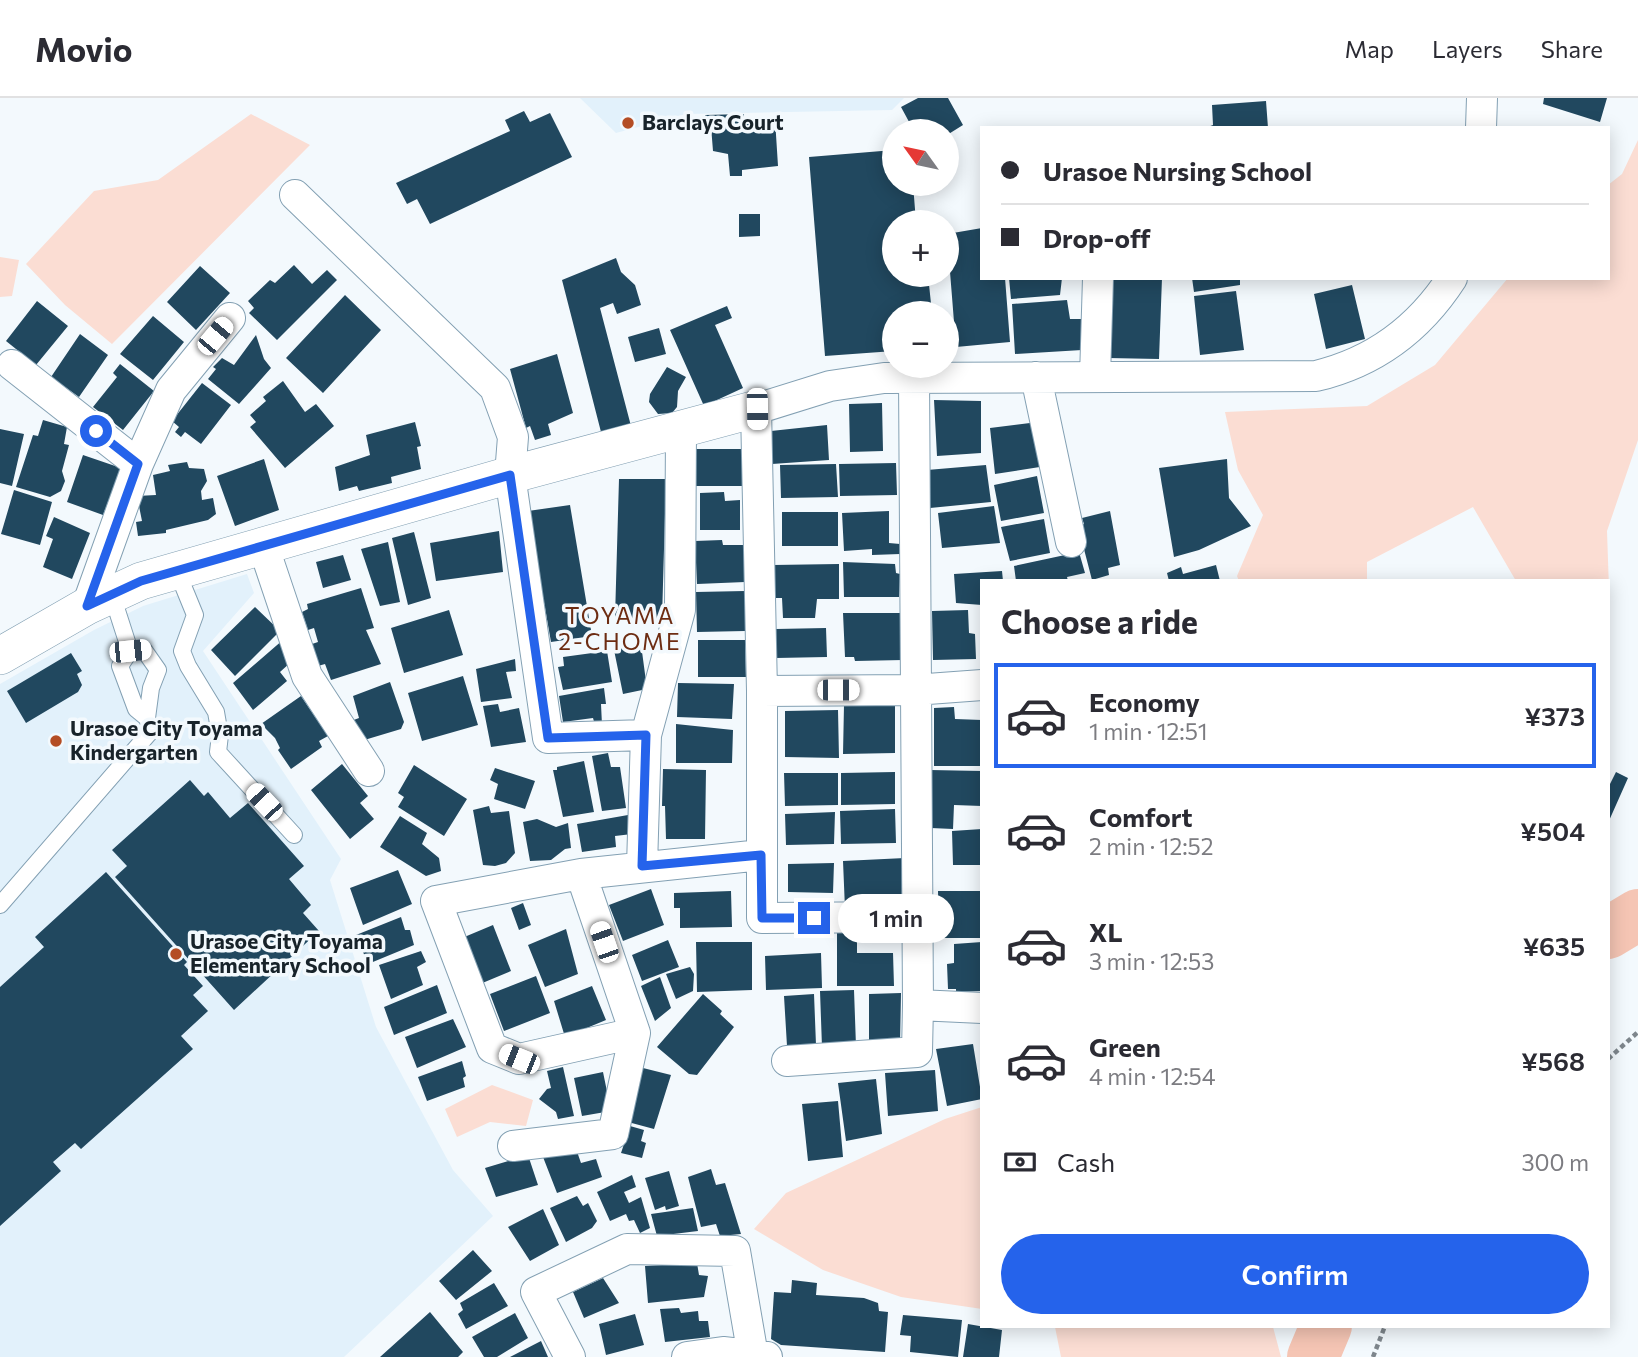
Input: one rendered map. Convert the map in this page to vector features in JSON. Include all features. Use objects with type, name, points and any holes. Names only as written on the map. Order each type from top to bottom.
[{"type":"street","points":[[1481,126],[1482,98]]},
{"type":"street","points":[[295,195],[495,388],[513,437],[510,475],[548,738],[646,735]]},
{"type":"street","points":[[1095,377],[1098,280]]},
{"type":"street","points":[[959,376],[1297,378],[1335,372],[1371,357],[1402,336],[1429,310],[1451,280]]},
{"type":"street","points":[[99,601],[138,464],[171,390],[230,318]]},
{"type":"street","points":[[12,365],[138,464]]},
{"type":"street","points":[[1037,377],[1071,541]]},
{"type":"street","points":[[0,656],[141,581],[510,475],[757,409],[830,386],[897,378]]},
{"type":"street","points":[[787,1061],[917,1052],[914,378]]},
{"type":"street","points":[[757,409],[762,691],[762,918],[917,917]]},
{"type":"street","points":[[642,866],[646,735],[680,610],[681,430]]},
{"type":"street","points":[[262,545],[307,676],[369,771]]},
{"type":"street","points":[[762,691],[914,690],[980,685]]},
{"type":"street","points":[[635,1033],[519,1059],[492,1048],[436,901],[581,874],[761,855]]},
{"type":"street","points":[[513,1146],[613,1134],[635,1033],[581,874]]},
{"type":"street","points":[[918,1005],[980,1008]]},
{"type":"street","points":[[570,1357],[536,1292],[627,1250],[735,1251],[760,1356],[723,1352],[687,1357]]},
{"type":"lane","points":[[177,571],[195,615],[182,651],[216,712],[220,735],[218,752],[294,835]]},
{"type":"lane","points":[[99,601],[130,651]]},
{"type":"lane","points":[[0,905],[151,731],[147,718],[151,688],[158,670],[144,650],[130,651]]},
{"type":"lane","points":[[130,651],[120,666],[136,709],[147,718]]},
{"type":"path","points":[[1610,1057],[1638,1032]]},
{"type":"path","points":[[1373,1357],[1384,1328]]},
{"type":"shaded area","name":"Barclays Court","points":[[580,98],[904,98],[892,110],[686,114],[616,133]]},
{"type":"shaded area","points":[[251,114],[310,145],[112,344],[65,305],[26,264],[94,191],[158,180]]},
{"type":"shaded area","points":[[1638,140],[1638,440],[1607,531],[1609,579],[1515,579],[1473,507],[1367,562],[1367,579],[1238,579],[1237,576],[1263,515],[1238,470],[1225,412],[1367,406],[1435,365],[1506,280],[1610,280],[1610,183],[1622,174]]},
{"type":"shaded area","points":[[0,257],[19,260],[12,296],[0,297]]},
{"type":"shaded area","name":"Urasoe City Toyama Elementary School","points":[[247,574],[254,593],[203,651],[341,859],[330,880],[376,1027],[453,1170],[493,1216],[344,1357],[0,1357],[0,684],[94,630],[143,606]]},
{"type":"shaded area","points":[[492,1085],[533,1100],[526,1126],[490,1122],[457,1137],[445,1109]]},
{"type":"shaded area","points":[[980,1108],[980,1309],[901,1297],[823,1270],[754,1229],[786,1193],[945,1119]]},
{"type":"shaded area","points":[[1055,1328],[1273,1328],[1281,1357],[1061,1357]]},
{"type":"building","points":[[918,98],[948,98],[963,125],[959,128],[959,119],[908,119],[901,107]]},
{"type":"building","points":[[1544,98],[1607,98],[1600,122],[1543,104]]},
{"type":"building","points":[[1266,101],[1268,126],[1210,126],[1213,125],[1212,105]]},
{"type":"building","points":[[524,111],[530,122],[550,113],[572,157],[430,224],[417,199],[407,204],[396,183],[510,131],[505,120]]},
{"type":"building","points":[[744,114],[744,121],[775,119],[778,166],[742,170],[742,176],[730,176],[728,154],[713,151],[711,126],[706,125],[705,115]]},
{"type":"building","points":[[882,151],[882,196],[914,196],[915,210],[882,210],[882,287],[929,287],[931,301],[882,301],[882,352],[825,356],[809,157]]},
{"type":"building","points":[[739,214],[760,214],[760,236],[739,237]]},
{"type":"building","points":[[980,228],[980,280],[1005,280],[1010,342],[959,347],[959,301],[952,301],[951,287],[959,287],[959,232]]},
{"type":"building","points":[[616,258],[621,272],[635,285],[641,305],[617,314],[613,303],[600,308],[631,426],[601,432],[562,280]]},
{"type":"building","points":[[294,265],[312,284],[327,270],[337,280],[277,340],[249,313],[254,308],[248,301],[270,280],[275,283]]},
{"type":"building","points":[[200,266],[230,293],[196,330],[167,302]]},
{"type":"building","points":[[1009,280],[1062,280],[1060,295],[1011,299]]},
{"type":"building","points":[[1110,280],[1162,280],[1159,359],[1108,358]]},
{"type":"building","points":[[1192,280],[1240,280],[1240,285],[1194,292]]},
{"type":"building","points":[[1352,285],[1365,339],[1326,349],[1314,294]]},
{"type":"building","points":[[1236,291],[1244,350],[1200,355],[1194,296]]},
{"type":"building","points":[[345,295],[381,330],[323,393],[286,358]]},
{"type":"building","points":[[1067,300],[1070,319],[1081,319],[1082,350],[1015,354],[1012,304]]},
{"type":"building","points":[[37,301],[68,326],[36,365],[6,341]]},
{"type":"building","points":[[727,306],[732,318],[715,325],[743,388],[704,406],[670,330]]},
{"type":"building","points":[[153,316],[184,342],[153,380],[120,354]]},
{"type":"building","points":[[659,328],[666,354],[635,362],[628,337]]},
{"type":"building","points":[[80,334],[108,355],[79,397],[51,377]]},
{"type":"building","points":[[256,335],[264,359],[271,368],[239,404],[208,379],[216,369],[213,367],[222,358],[234,365]]},
{"type":"building","points":[[557,354],[573,413],[548,424],[551,435],[535,440],[530,426],[526,428],[510,369]]},
{"type":"building","points":[[120,364],[154,391],[123,430],[93,407],[117,377],[113,373]]},
{"type":"building","points":[[667,367],[686,377],[678,391],[677,407],[672,413],[658,414],[649,402],[650,394]]},
{"type":"building","points":[[283,381],[305,412],[316,404],[334,426],[285,468],[250,427],[256,422],[250,415],[266,401],[263,397]]},
{"type":"building","points":[[202,383],[231,405],[201,444],[185,432],[181,437],[175,432],[179,427],[172,421]]},
{"type":"building","points":[[934,400],[981,401],[981,453],[937,456]]},
{"type":"building","points":[[882,403],[883,451],[850,452],[849,404]]},
{"type":"building","points":[[43,420],[67,427],[64,444],[69,445],[62,471],[65,481],[61,491],[50,497],[16,487],[33,435],[38,436]]},
{"type":"building","points":[[415,422],[421,446],[417,447],[421,469],[391,477],[392,483],[359,491],[357,486],[339,491],[335,467],[370,455],[366,435]]},
{"type":"building","points":[[1038,422],[1046,466],[995,474],[990,428]]},
{"type":"building","points":[[827,425],[829,460],[772,464],[771,431]]},
{"type":"building","points":[[0,429],[24,434],[12,486],[0,483]]},
{"type":"building","points":[[696,449],[743,449],[743,486],[695,486]]},
{"type":"building","points":[[83,455],[121,468],[103,515],[67,502]]},
{"type":"building","points":[[264,459],[279,510],[235,526],[217,476]]},
{"type":"building","points":[[1227,459],[1229,498],[1251,526],[1199,550],[1174,557],[1159,468]]},
{"type":"building","points":[[187,462],[189,468],[204,469],[207,481],[201,491],[202,500],[213,498],[216,514],[208,520],[166,530],[166,533],[138,536],[136,522],[142,521],[137,496],[156,495],[153,475],[170,471],[168,465]]},
{"type":"building","points":[[896,463],[897,495],[840,496],[839,464]]},
{"type":"building","points":[[836,464],[838,497],[781,498],[780,465]]},
{"type":"building","points":[[986,465],[991,502],[930,508],[927,470]]},
{"type":"building","points":[[1037,476],[1044,513],[1001,521],[994,485]]},
{"type":"building","points":[[619,479],[666,479],[662,619],[615,618]]},
{"type":"building","points":[[14,490],[52,502],[40,545],[1,534]]},
{"type":"building","points":[[724,492],[725,501],[740,500],[740,530],[700,530],[700,493]]},
{"type":"building","points":[[570,505],[592,636],[551,642],[528,511]]},
{"type":"building","points":[[994,506],[1000,543],[942,548],[938,513]]},
{"type":"building","points":[[889,511],[889,543],[900,544],[900,554],[872,555],[872,549],[844,551],[842,513]]},
{"type":"building","points":[[1110,511],[1120,565],[1108,568],[1109,575],[1092,579],[1078,526],[1084,524],[1082,518]]},
{"type":"building","points":[[782,512],[838,512],[838,546],[782,546]]},
{"type":"building","points":[[54,517],[90,533],[72,579],[43,567],[53,539],[46,536]]},
{"type":"building","points":[[1044,519],[1050,553],[1010,561],[1001,527]]},
{"type":"building","points":[[499,531],[503,572],[436,581],[430,543]]},
{"type":"building","points":[[414,532],[431,598],[408,605],[392,538]]},
{"type":"building","points":[[722,540],[723,545],[744,545],[745,582],[697,584],[695,541]]},
{"type":"building","points":[[388,542],[400,602],[380,606],[361,549]]},
{"type":"building","points":[[1079,552],[1085,573],[1068,579],[1016,579],[1014,566]]},
{"type":"building","points":[[343,555],[351,580],[323,588],[316,562]]},
{"type":"building","points":[[843,562],[895,564],[896,573],[900,574],[899,597],[844,597]]},
{"type":"building","points":[[839,564],[839,599],[817,599],[815,618],[783,618],[782,598],[774,598],[773,565]]},
{"type":"building","points":[[1216,565],[1220,579],[1168,579],[1167,573],[1181,567],[1183,574]]},
{"type":"building","points":[[1002,571],[1003,579],[980,579],[980,605],[956,603],[954,574]]},
{"type":"building","points":[[361,588],[374,628],[366,630],[381,664],[331,680],[325,664],[318,666],[312,644],[318,642],[314,628],[308,630],[302,612],[308,609],[307,604]]},
{"type":"building","points":[[745,591],[745,631],[697,632],[696,592]]},
{"type":"building","points":[[255,607],[280,631],[235,676],[211,650]]},
{"type":"building","points":[[449,610],[463,655],[404,673],[391,628]]},
{"type":"building","points":[[968,610],[969,633],[975,634],[976,659],[933,660],[932,611]]},
{"type":"building","points":[[843,613],[902,613],[903,660],[855,661],[854,657],[845,657]]},
{"type":"building","points":[[826,628],[827,657],[776,658],[776,629]]},
{"type":"building","points":[[284,639],[291,662],[280,672],[287,681],[253,710],[233,683]]},
{"type":"building","points":[[698,640],[745,640],[746,677],[698,677]]},
{"type":"building","points":[[641,644],[647,689],[623,694],[614,650]]},
{"type":"building","points":[[607,651],[612,682],[563,690],[558,667],[564,666],[563,657]]},
{"type":"building","points":[[71,653],[82,671],[77,674],[82,685],[78,692],[26,723],[7,691]]},
{"type":"building","points":[[515,659],[516,671],[506,672],[512,698],[481,702],[476,669]]},
{"type":"building","points":[[463,676],[478,725],[422,741],[408,693]]},
{"type":"building","points":[[390,682],[404,722],[401,729],[361,741],[351,721],[359,718],[353,696]]},
{"type":"building","points":[[678,683],[734,684],[732,719],[677,717]]},
{"type":"building","points":[[604,688],[606,704],[601,704],[602,725],[595,725],[593,718],[563,722],[559,696]]},
{"type":"building","points":[[301,696],[328,736],[319,741],[322,747],[291,769],[278,750],[280,748],[275,738],[261,724]]},
{"type":"building","points":[[498,704],[500,712],[519,708],[526,742],[491,747],[483,706]]},
{"type":"building","points":[[895,704],[895,753],[843,754],[844,705]]},
{"type":"building","points":[[954,707],[955,719],[980,720],[980,766],[934,766],[934,708]]},
{"type":"building","points":[[838,710],[839,758],[785,757],[785,711]]},
{"type":"building","points":[[676,724],[733,730],[732,763],[676,763]]},
{"type":"building","points":[[608,753],[611,767],[620,767],[626,808],[602,811],[592,756]]},
{"type":"building","points":[[584,761],[594,812],[563,817],[553,770]]},
{"type":"building","points":[[342,764],[368,796],[360,803],[374,819],[350,839],[311,790]]},
{"type":"building","points":[[414,765],[467,799],[444,836],[398,807],[404,797],[398,793]]},
{"type":"building","points":[[495,768],[535,781],[525,809],[494,799],[498,784],[490,780]]},
{"type":"building","points":[[663,769],[706,770],[705,839],[666,839],[665,806],[662,806]]},
{"type":"building","points":[[930,770],[980,771],[980,806],[954,805],[953,829],[931,828]]},
{"type":"building","points":[[895,772],[895,804],[841,805],[841,773]]},
{"type":"building","points":[[1616,772],[1628,778],[1610,818],[1610,784]]},
{"type":"building","points":[[784,773],[838,773],[838,805],[785,806]]},
{"type":"building","points":[[190,780],[204,796],[208,792],[230,818],[248,803],[304,866],[289,879],[311,905],[303,913],[319,931],[234,1010],[115,877],[127,866],[112,850]]},
{"type":"building","points":[[489,806],[491,813],[509,811],[515,853],[506,863],[495,866],[483,865],[473,810]]},
{"type":"building","points":[[895,809],[896,843],[841,844],[840,811]]},
{"type":"building","points":[[835,812],[834,844],[786,845],[785,814]]},
{"type":"building","points":[[628,815],[632,834],[615,836],[616,847],[582,852],[577,824]]},
{"type":"building","points":[[400,816],[427,833],[422,844],[439,858],[441,871],[426,876],[380,847]]},
{"type":"building","points":[[537,819],[556,827],[568,823],[571,848],[565,849],[551,860],[530,861],[523,822]]},
{"type":"building","points":[[980,829],[980,865],[953,865],[952,831]]},
{"type":"building","points":[[905,858],[905,904],[845,909],[843,861]]},
{"type":"building","points":[[834,863],[833,893],[788,892],[788,864]]},
{"type":"building","points":[[398,870],[412,904],[363,925],[350,888]]},
{"type":"building","points":[[106,872],[187,962],[184,965],[203,986],[193,995],[208,1011],[181,1036],[193,1049],[81,1149],[75,1143],[53,1162],[61,1171],[0,1226],[0,987],[44,947],[35,937]]},
{"type":"building","points":[[651,889],[664,925],[623,941],[609,905]]},
{"type":"building","points":[[731,891],[732,927],[680,928],[680,908],[674,908],[674,893]]},
{"type":"building","points":[[938,891],[980,891],[980,938],[939,938]]},
{"type":"building","points":[[523,903],[531,925],[519,930],[511,908]]},
{"type":"building","points":[[401,917],[405,930],[410,930],[414,945],[368,964],[356,935]]},
{"type":"building","points":[[493,925],[511,971],[480,984],[462,938]]},
{"type":"building","points":[[566,929],[578,974],[545,987],[528,945]]},
{"type":"building","points":[[857,929],[857,953],[893,953],[894,986],[837,986],[837,930]]},
{"type":"building","points":[[668,940],[679,967],[642,981],[632,955]]},
{"type":"building","points":[[696,942],[752,942],[752,990],[697,992]]},
{"type":"building","points":[[980,942],[980,991],[956,992],[956,989],[948,989],[947,964],[954,963],[954,944]]},
{"type":"building","points":[[421,951],[426,962],[417,967],[423,985],[391,999],[379,965]]},
{"type":"building","points":[[821,953],[822,988],[766,990],[765,956]]},
{"type":"building","points":[[690,967],[694,974],[693,991],[676,999],[666,974]]},
{"type":"building","points":[[536,976],[550,1013],[504,1031],[490,994]]},
{"type":"building","points":[[660,977],[671,1008],[655,1021],[641,986]]},
{"type":"building","points":[[437,985],[447,1013],[394,1035],[384,1007]]},
{"type":"building","points":[[592,986],[606,1020],[565,1037],[554,1001]]},
{"type":"building","points":[[854,990],[856,1046],[822,1047],[820,991]]},
{"type":"building","points":[[901,993],[900,1045],[869,1045],[869,994]]},
{"type":"building","points":[[703,994],[722,1011],[720,1014],[734,1027],[697,1075],[689,1074],[657,1047]]},
{"type":"building","points":[[814,994],[816,1045],[787,1046],[784,996]]},
{"type":"building","points":[[453,1019],[466,1047],[417,1068],[405,1037]]},
{"type":"building","points":[[973,1044],[980,1099],[947,1106],[936,1049]]},
{"type":"building","points":[[462,1061],[466,1076],[463,1078],[465,1087],[427,1101],[418,1077]]},
{"type":"building","points":[[563,1067],[574,1116],[558,1119],[556,1112],[539,1099],[551,1088],[547,1071]]},
{"type":"building","points":[[643,1068],[671,1075],[654,1129],[628,1122]]},
{"type":"building","points":[[935,1070],[938,1111],[888,1116],[885,1073]]},
{"type":"building","points":[[603,1072],[611,1111],[582,1116],[574,1078]]},
{"type":"building","points":[[876,1079],[882,1134],[846,1141],[838,1083]]},
{"type":"building","points":[[838,1101],[843,1157],[808,1161],[802,1104]]},
{"type":"building","points":[[630,1126],[644,1130],[641,1141],[646,1143],[642,1158],[621,1153]]},
{"type":"building","points":[[574,1143],[581,1163],[596,1159],[602,1177],[557,1193],[543,1157]]},
{"type":"building","points":[[528,1155],[538,1185],[496,1197],[485,1168]]},
{"type":"building","points":[[711,1169],[716,1185],[725,1183],[741,1234],[720,1236],[716,1224],[701,1227],[688,1177]]},
{"type":"building","points":[[669,1171],[679,1206],[666,1210],[665,1206],[655,1210],[645,1178]]},
{"type":"building","points":[[632,1175],[636,1187],[624,1192],[629,1203],[641,1197],[650,1228],[640,1233],[634,1220],[629,1221],[626,1214],[610,1221],[597,1192]]},
{"type":"building","points":[[577,1196],[583,1206],[588,1203],[597,1221],[592,1228],[566,1242],[550,1208]]},
{"type":"building","points":[[693,1208],[698,1231],[657,1236],[651,1214]]},
{"type":"building","points":[[543,1209],[559,1245],[530,1261],[508,1227]]},
{"type":"building","points":[[473,1250],[492,1271],[456,1300],[439,1281]]},
{"type":"building","points":[[697,1263],[699,1275],[708,1276],[704,1297],[648,1303],[645,1266]]},
{"type":"building","points":[[603,1278],[619,1303],[584,1318],[573,1292]]},
{"type":"building","points":[[792,1280],[817,1283],[816,1295],[864,1298],[878,1303],[879,1311],[888,1312],[885,1352],[781,1345],[771,1339],[774,1292],[791,1293]]},
{"type":"building","points":[[494,1283],[508,1306],[466,1329],[458,1314],[463,1310],[460,1303]]},
{"type":"building","points":[[679,1308],[681,1313],[698,1311],[699,1321],[708,1321],[710,1337],[665,1342],[660,1309]]},
{"type":"building","points":[[430,1312],[463,1352],[458,1357],[380,1357]]},
{"type":"building","points":[[515,1313],[528,1338],[497,1357],[484,1357],[472,1337]]},
{"type":"building","points":[[635,1314],[644,1345],[606,1355],[599,1324]]},
{"type":"building","points":[[903,1315],[962,1320],[958,1357],[910,1352],[911,1336],[900,1335]]},
{"type":"building","points":[[968,1324],[1002,1330],[999,1357],[963,1357]]},
{"type":"building","points":[[541,1341],[548,1357],[510,1357]]},
{"type":"waterway","points":[[1610,932],[1638,915]]},
{"type":"waterway","points":[[1313,1357],[1325,1328]]},
{"type":"place","name":"Barclays Court","points":[[628,123]]},
{"type":"place","name":"Urasoe City Toyama Kindergarten","points":[[56,741]]},
{"type":"place","name":"Urasoe City Toyama Elementary School","points":[[176,954]]},
{"type":"district","name":"TOYAMA 2-CHOME","points":[[620,629]]},
{"type":"route","points":[[96,431],[138,464],[87,606],[141,581],[510,475],[548,738],[646,735],[642,866],[761,855],[762,918],[814,918]]}]
